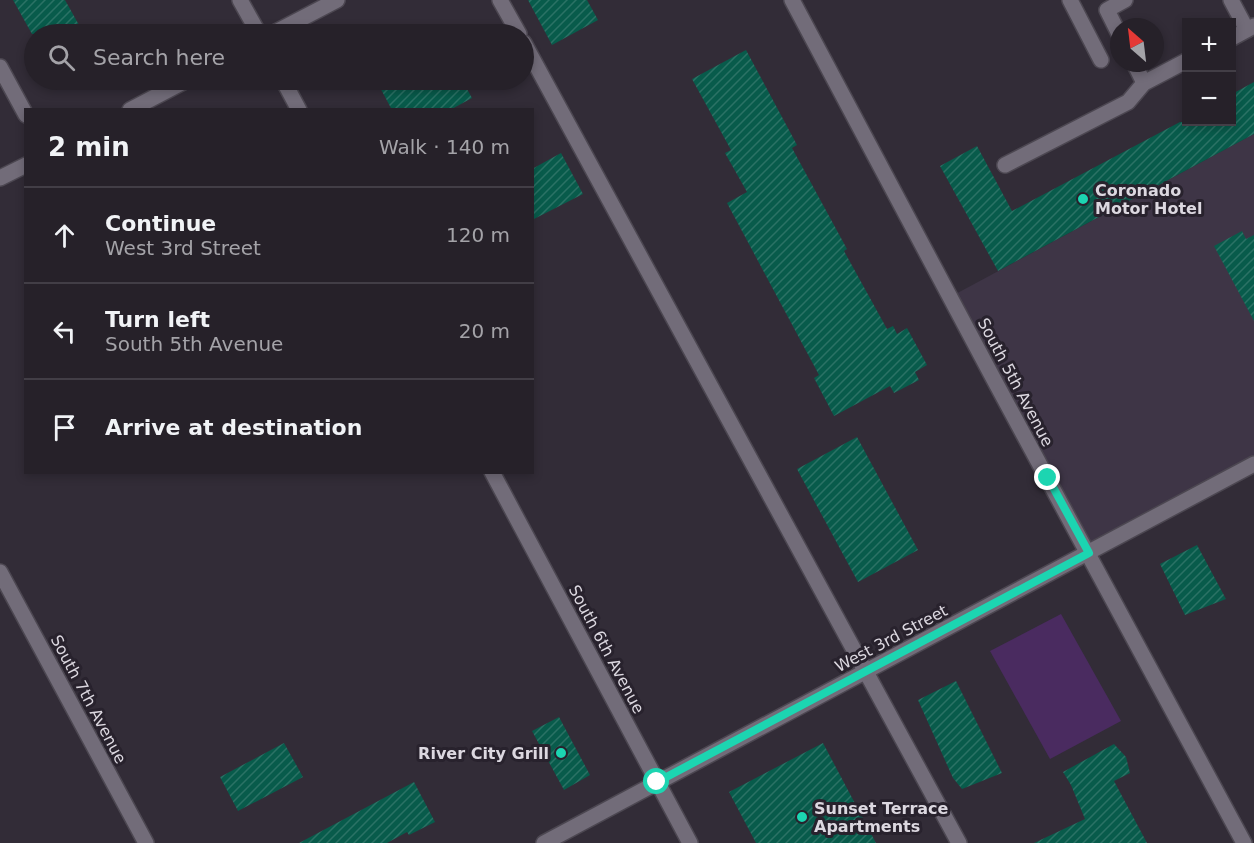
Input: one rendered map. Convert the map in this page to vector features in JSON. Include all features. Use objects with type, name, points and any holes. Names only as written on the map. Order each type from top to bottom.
[{"type":"street","points":[[240,0],[253,24]]},
{"type":"street","points":[[291,24],[337,0]]},
{"type":"street","points":[[500,0],[513,24]]},
{"type":"street","name":"South 5th Avenue","points":[[792,0],[992,376],[1245,843]]},
{"type":"street","points":[[1070,0],[1101,60]]},
{"type":"street","points":[[1104,5],[1125,0]]},
{"type":"street","points":[[1231,0],[1251,28],[1236,36]]},
{"type":"street","points":[[534,61],[959,843]]},
{"type":"street","points":[[1005,165],[1128,102],[1144,83],[1182,63]]},
{"type":"street","points":[[0,67],[24,111]]},
{"type":"street","points":[[1138,72],[1144,83]]},
{"type":"street","points":[[134,108],[168,90]]},
{"type":"street","points":[[288,90],[298,108]]},
{"type":"street","points":[[0,178],[24,166]]},
{"type":"street","name":"West 3rd Street","points":[[544,843],[1254,464]]},
{"type":"street","name":"South 6th Avenue","points":[[493,474],[690,843]]},
{"type":"street","name":"South 7th Avenue","points":[[0,572],[146,843]]},
{"type":"shaded area","points":[[1254,134],[1254,465],[1089,553],[950,297]]},
{"type":"shaded area","points":[[1061,614],[1121,721],[1050,759],[990,651]]},
{"type":"building","points":[[13,0],[65,0],[78,24],[26,24]]},
{"type":"building","points":[[528,0],[587,0],[598,20],[552,45]]},
{"type":"building","points":[[746,50],[797,145],[792,148],[847,249],[844,251],[887,329],[893,326],[897,334],[907,328],[927,365],[915,372],[919,380],[894,393],[890,386],[834,416],[814,378],[819,375],[727,203],[747,192],[725,153],[731,150],[692,79]]},
{"type":"building","name":"Coronado Motor Hotel","points":[[1254,82],[1254,134],[998,271],[940,166],[977,146],[1012,211],[1180,122],[1182,126],[1236,126],[1236,92]]},
{"type":"building","points":[[381,90],[468,90],[472,98],[454,108],[391,108]]},
{"type":"building","points":[[561,153],[583,194],[534,219],[534,168]]},
{"type":"building","points":[[1242,231],[1246,239],[1254,235],[1254,321],[1214,246]]},
{"type":"building","points":[[857,437],[918,550],[858,582],[797,469]]},
{"type":"building","points":[[1197,545],[1226,599],[1185,615],[1160,564]]},
{"type":"building","points":[[956,681],[1002,773],[962,789],[953,778],[918,700]]},
{"type":"building","name":"River City Grill","points":[[559,717],[590,775],[564,790],[532,731]]},
{"type":"building","points":[[284,743],[303,777],[238,811],[220,777]]},
{"type":"building","name":"Sunset Terrace Apartments","points":[[823,743],[876,843],[756,843],[729,792]]},
{"type":"building","points":[[1114,744],[1126,757],[1130,773],[1114,781],[1147,843],[1034,843],[1085,819],[1063,772]]},
{"type":"building","points":[[414,782],[435,822],[409,835],[407,832],[387,843],[299,843]]},
{"type":"place","name":"Coronado Motor Hotel","points":[[1083,199]]},
{"type":"place","name":"River City Grill","points":[[561,753]]},
{"type":"place","name":"Sunset Terrace Apartments","points":[[802,817]]},
{"type":"route","points":[[657,782],[1089,553],[1048,478]]}]
